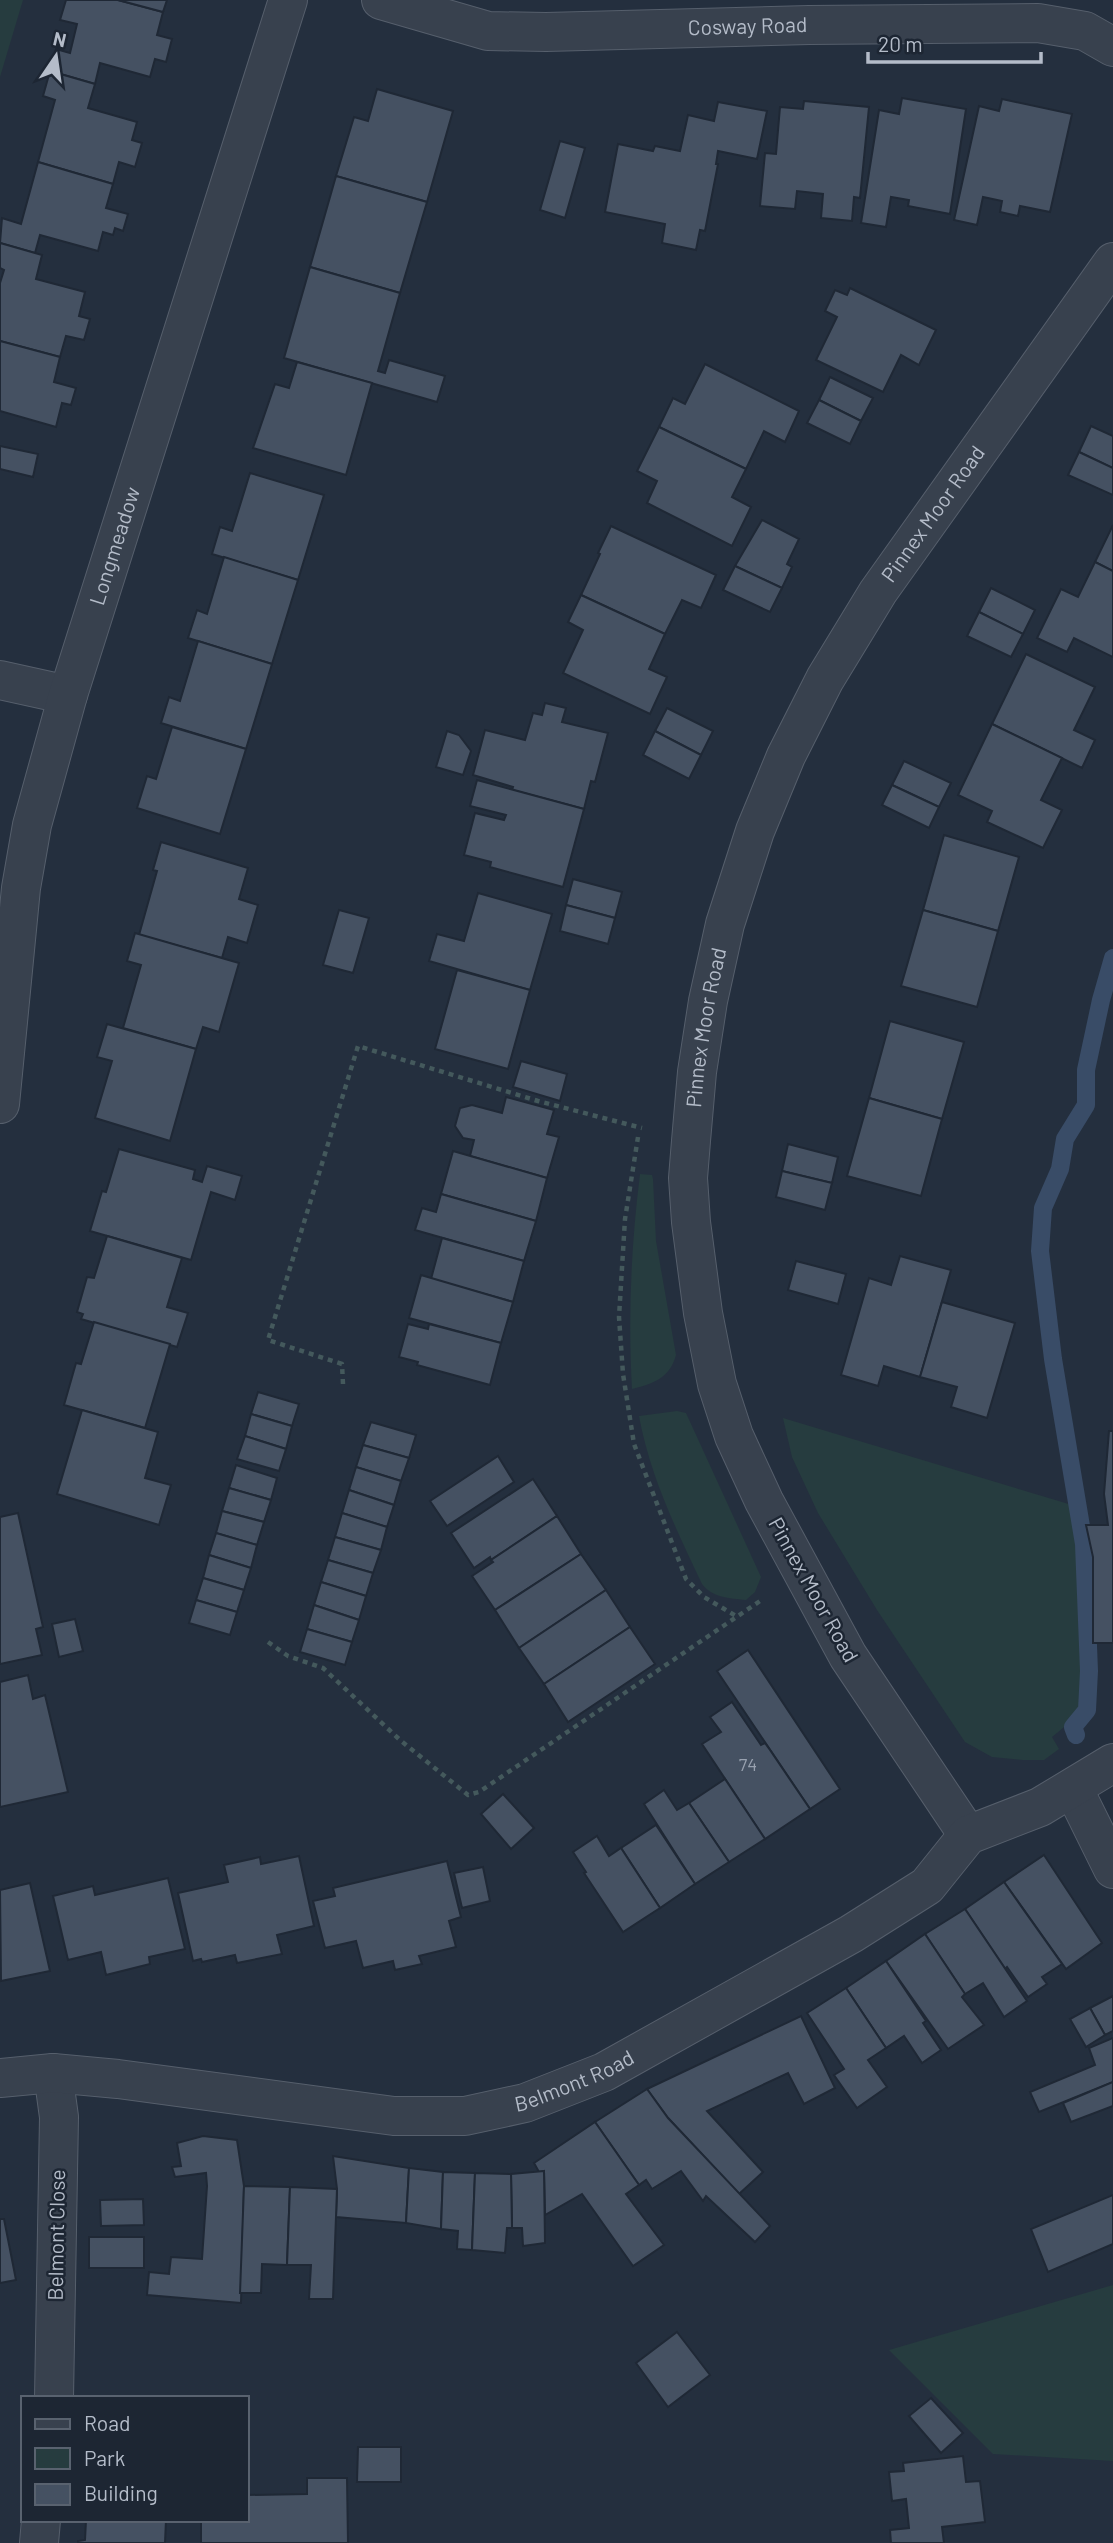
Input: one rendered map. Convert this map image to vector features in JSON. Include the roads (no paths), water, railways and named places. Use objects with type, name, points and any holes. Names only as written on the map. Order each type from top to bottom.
[{"type":"street","name":"Longmeadow","points":[[0,1104],[21,888],[32,825],[68,695],[288,0]]},
{"type":"street","name":"Cosway Road","points":[[381,0],[488,31],[1038,23],[1085,31],[1113,47]]},
{"type":"street","name":"Pinnex Moor Road","points":[[968,1835],[848,1656],[764,1502],[734,1436],[717,1384],[703,1313],[691,1222],[688,1178],[697,1072],[706,1012],[725,924],[755,831],[786,756],[825,679],[878,592],[1113,262]]},
{"type":"street","points":[[0,680],[68,695]]},
{"type":"street","name":"Belmont Road","points":[[0,2078],[53,2073],[394,2116],[465,2116],[526,2103],[604,2072],[851,1934],[927,1886],[968,1835],[1040,1807],[1113,1763]]},
{"type":"street","points":[[1073,1788],[1113,1869]]},
{"type":"street","name":"Belmont Close","points":[[53,2073],[59,2117],[54,2396]]},
{"type":"street","points":[[38,2543],[41,2522]]},
{"type":"waterway","points":[[1076,1735],[1073,1727],[1087,1710],[1089,1671],[1084,1544],[1053,1359],[1040,1251],[1043,1208],[1060,1169],[1065,1139],[1086,1105],[1086,1070],[1113,958]]}]
